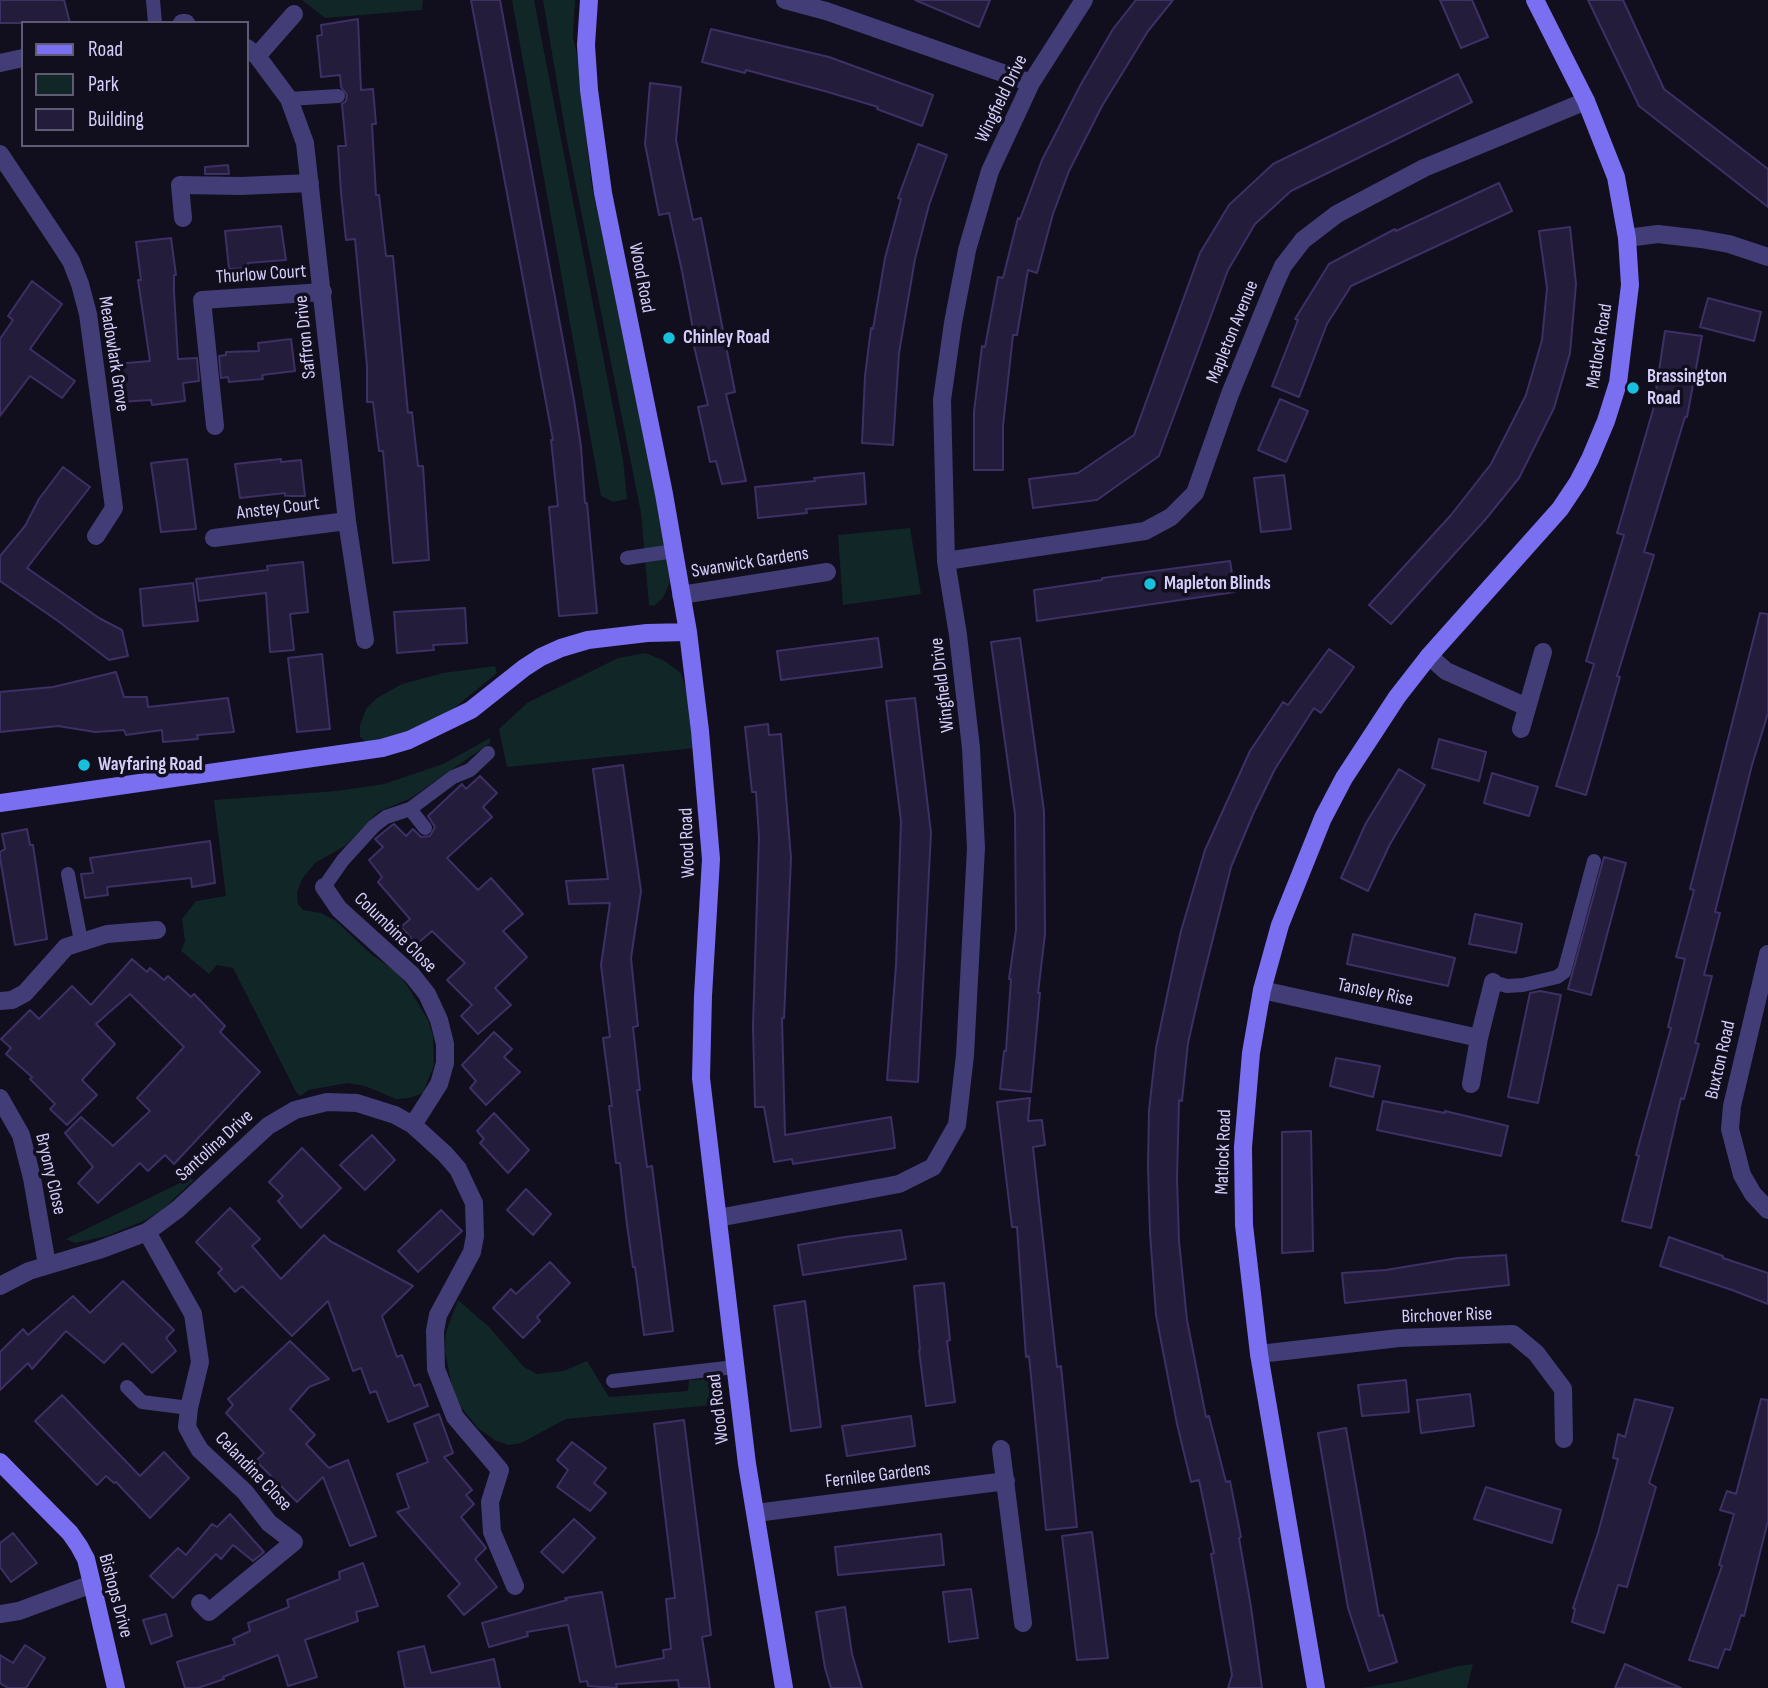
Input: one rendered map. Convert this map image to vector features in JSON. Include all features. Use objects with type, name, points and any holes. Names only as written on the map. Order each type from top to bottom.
[{"type":"street","name":"Wood Road","points":[[589,0],[586,45],[589,90],[603,193],[674,551],[688,632],[700,730],[711,859],[702,1010],[701,1078],[747,1464],[784,1688]]},
{"type":"street","points":[[785,0],[827,10],[1031,83]]},
{"type":"street","name":"Wingfield Drive","points":[[718,1218],[899,1184],[933,1167],[957,1125],[965,1055],[976,848],[971,748],[946,561],[942,400],[967,250],[990,171],[1031,83],[1084,0]]},
{"type":"street","name":"Matlock Road","points":[[1316,1688],[1259,1354],[1244,1225],[1244,1147],[1251,1053],[1262,990],[1280,925],[1324,818],[1368,739],[1429,656],[1553,518],[1578,482],[1606,421],[1618,383],[1630,285],[1627,237],[1616,177],[1586,101],[1535,0]]},
{"type":"street","points":[[252,52],[294,14]]},
{"type":"street","name":"Saffron Drive","points":[[252,52],[289,99],[306,143],[347,521],[365,640]]},
{"type":"street","points":[[0,63],[21,58]]},
{"type":"street","name":"Mapleton Avenue","points":[[946,561],[1145,531],[1171,517],[1195,493],[1230,394],[1273,286],[1283,266],[1303,240],[1337,214],[1424,168],[1586,101]]},
{"type":"street","name":"Meadowlark Grove","points":[[0,154],[71,261],[88,314],[114,508],[96,536]]},
{"type":"street","points":[[183,218],[179,177],[241,186],[310,183]]},
{"type":"street","points":[[1627,237],[1658,234],[1701,239],[1729,244],[1768,257]]},
{"type":"street","name":"Thurlow Court","points":[[215,426],[202,300],[323,292]]},
{"type":"street","name":"Anstey Court","points":[[214,538],[347,521]]},
{"type":"street","name":"Swanwick Gardens","points":[[681,595],[827,572]]},
{"type":"street","points":[[0,803],[382,748],[409,740],[471,710],[524,668],[561,648],[588,639],[688,632]]},
{"type":"street","points":[[1521,729],[1543,652]]},
{"type":"street","points":[[1429,656],[1446,671],[1527,707]]},
{"type":"street","name":"Columbine Close","points":[[324,887],[339,909],[412,975],[427,994],[439,1020],[445,1044],[445,1063],[439,1084],[412,1125]]},
{"type":"street","points":[[0,1001],[12,1000],[25,993],[66,947],[107,934],[157,930]]},
{"type":"street","name":"Buxton Road","points":[[1768,954],[1732,1106],[1730,1129],[1742,1175],[1753,1194],[1768,1210]]},
{"type":"street","points":[[1471,1084],[1493,982]]},
{"type":"street","name":"Tansley Rise","points":[[1262,990],[1479,1038]]},
{"type":"street","name":"Bryony Close","points":[[0,1098],[21,1135],[32,1178],[47,1265]]},
{"type":"street","name":"Santolina Drive","points":[[0,1286],[47,1265],[147,1232],[178,1209],[268,1126],[295,1110],[327,1102],[357,1102],[395,1115],[412,1125],[445,1154],[458,1170],[474,1203],[475,1236],[472,1252],[436,1323],[436,1369],[454,1417],[500,1470],[490,1502],[492,1532],[515,1586]]},
{"type":"street","name":"Celandine Close","points":[[147,1232],[192,1314],[200,1362],[187,1427],[200,1450],[245,1492],[269,1523],[294,1542],[209,1612],[200,1603]]},
{"type":"street","name":"Birchover Rise","points":[[1259,1354],[1399,1338],[1513,1334],[1536,1353],[1563,1389],[1564,1438]]},
{"type":"street","points":[[1001,1449],[1023,1623]]},
{"type":"street","name":"Bishops Drive","points":[[0,1462],[70,1533],[86,1559],[116,1688]]},
{"type":"street","name":"Fernilee Gardens","points":[[756,1513],[1006,1481]]},
{"type":"street","points":[[0,1614],[19,1611],[92,1584]]},
{"type":"lane","points":[[153,0],[155,21]]},
{"type":"lane","points":[[289,99],[338,96]]},
{"type":"lane","points":[[627,558],[674,551]]},
{"type":"lane","points":[[324,887],[343,860],[374,825],[386,817],[410,808],[439,786],[468,776],[470,770],[488,753]]},
{"type":"lane","points":[[410,808],[425,828]]},
{"type":"lane","points":[[1493,982],[1507,986],[1523,985],[1557,977],[1564,972],[1594,861]]},
{"type":"lane","points":[[68,874],[81,941]]},
{"type":"lane","points":[[613,1381],[735,1367]]},
{"type":"lane","points":[[127,1387],[142,1402],[189,1408]]},
{"type":"green space","points":[[302,0],[423,0],[422,10],[325,18]]},
{"type":"green space","points":[[512,0],[534,0],[623,459],[627,499],[614,502],[601,496]]},
{"type":"green space","points":[[543,0],[575,0],[573,37],[579,64],[591,182],[658,498],[670,582],[663,598],[654,606],[649,605],[641,513],[567,141]]},
{"type":"green space","points":[[910,528],[921,594],[843,605],[838,535]]},
{"type":"green space","points":[[645,653],[663,660],[681,673],[688,696],[696,748],[507,767],[499,729],[527,703],[618,658]]},
{"type":"green space","points":[[495,666],[497,673],[448,713],[415,730],[368,743],[360,737],[360,725],[366,709],[377,698],[402,684],[443,673]]},
{"type":"green space","points":[[490,738],[490,743],[411,798],[378,812],[345,846],[315,863],[302,879],[297,893],[298,904],[303,910],[321,913],[336,921],[371,954],[398,973],[407,985],[428,1020],[433,1036],[434,1065],[423,1093],[396,1099],[365,1086],[347,1083],[309,1090],[300,1096],[233,968],[217,965],[209,974],[181,951],[185,941],[182,919],[196,901],[226,896],[214,800],[337,791],[384,784],[443,764]]},
{"type":"green space","points":[[190,1178],[194,1180],[163,1209],[146,1220],[107,1236],[75,1243],[66,1239]]},
{"type":"green space","points":[[458,1300],[489,1327],[524,1367],[537,1374],[563,1371],[587,1361],[609,1397],[688,1391],[689,1380],[711,1379],[713,1405],[566,1419],[521,1443],[509,1445],[496,1441],[478,1428],[453,1392],[445,1351],[446,1332]]},
{"type":"green space","points":[[1473,1664],[1467,1688],[1362,1688],[1402,1681]]},
{"type":"building","points":[[0,0],[64,0],[69,21],[21,21],[0,23]]},
{"type":"building","points":[[471,0],[500,0],[574,400],[597,613],[559,616],[549,507],[558,506],[553,440]]},
{"type":"building","points":[[915,0],[990,0],[979,27]]},
{"type":"building","points":[[1136,0],[1173,0],[1148,31],[1102,106],[1069,171],[1053,214],[1037,273],[1028,270],[1017,335],[1013,335],[1003,426],[1003,470],[974,470],[974,412],[982,346],[985,347],[998,277],[1003,278],[1018,218],[1020,219],[1042,160],[1081,84],[1113,29]]},
{"type":"building","points":[[1440,0],[1472,0],[1488,37],[1461,48]]},
{"type":"building","points":[[1588,0],[1623,0],[1664,89],[1768,169],[1768,207],[1639,106]]},
{"type":"building","points":[[358,19],[361,90],[373,89],[376,195],[379,195],[386,256],[393,256],[408,413],[412,412],[418,466],[423,466],[429,560],[393,563],[383,451],[379,451],[373,402],[367,402],[367,366],[355,239],[346,240],[341,193],[338,146],[346,146],[342,104],[347,95],[341,87],[340,75],[321,77],[317,36],[322,35],[321,25]]},
{"type":"building","points":[[711,29],[829,57],[933,95],[922,126],[877,109],[878,107],[828,92],[746,70],[745,73],[702,62]]},
{"type":"building","points":[[1458,74],[1472,102],[1291,191],[1255,224],[1228,270],[1159,456],[1097,500],[1033,508],[1029,479],[1078,473],[1134,435],[1200,253],[1229,205],[1273,164]]},
{"type":"building","points":[[650,83],[681,87],[676,140],[693,220],[701,218],[735,392],[726,394],[746,481],[722,484],[716,461],[710,462],[698,407],[708,405],[694,346],[696,345],[682,271],[669,213],[659,215],[645,144]]},
{"type":"building","points":[[918,144],[947,155],[929,205],[915,259],[899,353],[893,445],[862,443],[865,376],[871,328],[873,329],[885,258],[901,199],[898,198]]},
{"type":"building","points":[[228,165],[229,174],[205,174],[205,167]]},
{"type":"building","points":[[1499,183],[1512,211],[1351,286],[1327,324],[1299,397],[1272,386],[1298,320],[1295,319],[1329,264],[1395,229],[1396,231]]},
{"type":"building","points":[[281,226],[286,260],[248,263],[248,268],[229,269],[225,231]]},
{"type":"building","points":[[1570,227],[1576,284],[1570,353],[1554,408],[1519,478],[1485,520],[1391,624],[1369,605],[1451,515],[1491,464],[1526,395],[1542,340],[1547,288],[1539,231]]},
{"type":"building","points":[[171,238],[176,275],[174,292],[178,359],[197,358],[199,381],[183,383],[185,401],[152,405],[151,400],[119,402],[115,364],[150,361],[138,280],[141,280],[136,242]]},
{"type":"building","points":[[32,281],[62,304],[30,349],[75,381],[62,398],[30,376],[0,416],[0,339],[13,320],[8,316]]},
{"type":"building","points":[[1708,298],[1761,312],[1754,341],[1700,327]]},
{"type":"building","points":[[1665,331],[1702,336],[1687,417],[1644,552],[1654,555],[1617,676],[1620,677],[1586,795],[1556,786],[1594,664],[1586,661],[1624,535],[1617,533],[1653,410]]},
{"type":"building","points":[[291,339],[295,371],[262,375],[263,379],[229,382],[228,377],[221,378],[219,356],[226,355],[226,352],[259,351],[258,343]]},
{"type":"building","points":[[1280,399],[1308,411],[1286,462],[1258,450]]},
{"type":"building","points":[[187,459],[196,529],[161,532],[151,463]]},
{"type":"building","points":[[281,459],[281,462],[301,460],[305,496],[285,496],[285,493],[240,498],[235,464]]},
{"type":"building","points":[[63,467],[90,487],[27,568],[99,618],[122,630],[128,656],[109,660],[0,581],[0,556],[25,526],[39,499]]},
{"type":"building","points":[[864,473],[866,504],[806,509],[807,513],[758,518],[755,487]]},
{"type":"building","points":[[1284,475],[1291,529],[1261,532],[1254,478]]},
{"type":"building","points":[[1230,561],[1235,592],[1037,621],[1034,590]]},
{"type":"building","points":[[303,562],[308,612],[290,614],[294,650],[270,652],[266,593],[199,601],[196,579],[268,570],[267,566]]},
{"type":"building","points":[[193,583],[198,621],[143,626],[140,589]]},
{"type":"building","points":[[465,608],[467,643],[433,645],[434,650],[397,653],[394,612]]},
{"type":"building","points":[[1760,613],[1768,614],[1768,713],[1715,912],[1720,913],[1704,975],[1712,976],[1695,1043],[1699,1044],[1684,1099],[1681,1098],[1651,1228],[1622,1221],[1639,1156],[1636,1155],[1671,1028],[1668,1027],[1685,959],[1676,957],[1694,890],[1690,889]]},
{"type":"building","points":[[878,638],[882,667],[781,680],[777,651]]},
{"type":"building","points":[[1020,638],[1044,811],[1045,934],[1031,1092],[1000,1089],[1006,1051],[1009,979],[1016,930],[1015,814],[991,642]]},
{"type":"building","points":[[1329,649],[1354,667],[1321,713],[1314,708],[1275,769],[1231,867],[1188,1043],[1182,1101],[1179,1100],[1179,1241],[1187,1320],[1206,1417],[1209,1416],[1226,1482],[1230,1481],[1241,1537],[1239,1538],[1262,1688],[1228,1688],[1232,1675],[1211,1554],[1214,1553],[1199,1480],[1191,1482],[1156,1315],[1150,1233],[1149,1110],[1156,1048],[1173,967],[1205,850],[1250,751],[1283,702],[1288,705]]},
{"type":"building","points":[[322,654],[330,729],[297,732],[288,658]]},
{"type":"building","points":[[116,672],[124,697],[147,697],[148,707],[228,698],[234,732],[197,735],[198,739],[163,742],[162,730],[126,735],[124,730],[95,732],[58,726],[0,732],[0,692],[53,687]]},
{"type":"building","points":[[915,698],[931,833],[918,1082],[887,1080],[896,966],[901,821],[886,701]]},
{"type":"building","points":[[768,724],[769,735],[781,734],[791,858],[782,1018],[785,1135],[891,1117],[895,1148],[793,1164],[792,1159],[774,1162],[764,1107],[755,1107],[753,1026],[759,837],[756,792],[752,792],[745,727]]},
{"type":"building","points":[[1439,739],[1486,752],[1479,781],[1432,768]]},
{"type":"building","points":[[623,765],[641,891],[631,958],[638,1026],[633,1027],[640,1090],[637,1090],[647,1167],[652,1166],[673,1331],[644,1335],[620,1163],[616,1163],[603,1038],[610,1037],[601,965],[610,903],[569,904],[566,881],[608,879],[593,769]]},
{"type":"building","points":[[1399,769],[1425,785],[1390,844],[1368,891],[1341,878],[1366,823]]},
{"type":"building","points":[[1492,773],[1538,787],[1529,816],[1484,803]]},
{"type":"building","points":[[480,776],[497,793],[483,807],[492,817],[447,858],[478,890],[491,878],[523,914],[503,931],[527,957],[495,988],[511,1005],[478,1034],[461,1016],[472,1005],[447,980],[465,963],[432,931],[417,944],[401,927],[410,919],[378,882],[382,877],[369,860],[383,847],[375,839],[394,824],[406,836],[413,829],[421,837],[430,836],[435,827],[428,816],[462,784],[466,789]]},
{"type":"building","points":[[27,829],[30,845],[33,845],[47,939],[15,945],[0,852],[5,849],[2,834]]},
{"type":"building","points":[[210,841],[215,883],[192,887],[191,878],[107,887],[108,895],[85,898],[81,874],[93,873],[90,858]]},
{"type":"building","points":[[1604,857],[1626,863],[1591,995],[1568,989]]},
{"type":"building","points":[[1475,914],[1522,924],[1516,953],[1469,944]]},
{"type":"building","points":[[1353,934],[1455,958],[1448,986],[1347,964]]},
{"type":"building","points":[[132,959],[147,972],[150,968],[164,980],[168,976],[191,997],[194,994],[225,1026],[220,1032],[260,1072],[174,1164],[165,1155],[148,1171],[140,1163],[98,1203],[78,1183],[93,1167],[65,1133],[81,1117],[113,1146],[150,1111],[137,1098],[184,1047],[130,994],[96,1024],[115,1044],[82,1080],[97,1095],[67,1125],[50,1109],[55,1104],[30,1079],[32,1077],[6,1054],[11,1048],[1,1039],[30,1010],[39,1019],[72,986],[91,1005]]},
{"type":"building","points":[[1540,991],[1561,995],[1538,1103],[1508,1097],[1530,993]]},
{"type":"building","points":[[494,1032],[512,1049],[504,1057],[520,1072],[486,1105],[470,1088],[476,1081],[462,1065]]},
{"type":"building","points":[[1336,1058],[1380,1066],[1373,1097],[1330,1086]]},
{"type":"building","points":[[1030,1098],[1028,1121],[1042,1120],[1045,1145],[1033,1147],[1057,1367],[1061,1366],[1077,1527],[1046,1530],[1029,1356],[1026,1357],[1017,1227],[1012,1227],[997,1102]]},
{"type":"building","points":[[1383,1101],[1445,1111],[1508,1126],[1501,1156],[1377,1130]]},
{"type":"building","points":[[494,1113],[529,1150],[508,1173],[480,1143],[484,1139],[477,1131]]},
{"type":"building","points":[[1311,1131],[1313,1251],[1282,1253],[1282,1132]]},
{"type":"building","points":[[372,1135],[395,1160],[365,1190],[340,1165]]},
{"type":"building","points":[[302,1148],[341,1188],[301,1228],[278,1201],[283,1196],[269,1182]]},
{"type":"building","points":[[526,1189],[551,1214],[533,1235],[507,1210]]},
{"type":"building","points":[[230,1208],[260,1239],[252,1246],[281,1279],[324,1235],[330,1241],[413,1286],[382,1316],[397,1357],[402,1355],[414,1386],[420,1384],[428,1406],[388,1422],[376,1391],[370,1393],[361,1368],[353,1371],[328,1301],[292,1336],[242,1286],[235,1292],[218,1273],[222,1269],[196,1242]]},
{"type":"building","points":[[441,1210],[462,1231],[418,1272],[398,1251]]},
{"type":"building","points":[[901,1230],[906,1259],[803,1275],[798,1245]]},
{"type":"building","points":[[1669,1237],[1768,1273],[1768,1304],[1660,1266]]},
{"type":"building","points":[[1506,1255],[1509,1285],[1345,1303],[1342,1273],[1386,1270],[1458,1258]]},
{"type":"building","points":[[550,1262],[570,1283],[537,1317],[540,1321],[523,1338],[493,1308],[511,1289],[516,1294]]},
{"type":"building","points":[[123,1281],[174,1330],[166,1338],[176,1351],[152,1373],[123,1343],[104,1363],[66,1331],[32,1369],[28,1363],[0,1390],[0,1352],[23,1329],[28,1335],[73,1296],[90,1313]]},
{"type":"building","points":[[944,1283],[950,1340],[947,1341],[955,1402],[926,1406],[914,1286]]},
{"type":"building","points":[[805,1301],[821,1427],[791,1431],[774,1306]]},
{"type":"building","points":[[290,1341],[329,1379],[309,1387],[290,1409],[315,1435],[306,1444],[329,1468],[348,1460],[376,1536],[350,1546],[323,1477],[297,1502],[256,1461],[264,1453],[226,1413],[233,1405],[228,1399]]},
{"type":"building","points":[[1406,1380],[1409,1412],[1362,1416],[1358,1385]]},
{"type":"building","points":[[1470,1394],[1474,1426],[1421,1433],[1417,1400]]},
{"type":"building","points":[[62,1395],[140,1476],[164,1452],[189,1478],[150,1518],[116,1482],[106,1476],[97,1485],[35,1421]]},
{"type":"building","points":[[1635,1399],[1673,1408],[1649,1483],[1656,1487],[1627,1587],[1618,1585],[1604,1633],[1572,1622],[1573,1608],[1598,1533],[1618,1459],[1613,1458],[1618,1434],[1625,1437]]},
{"type":"building","points":[[1761,1399],[1768,1400],[1768,1521],[1744,1616],[1741,1615],[1730,1650],[1725,1649],[1718,1668],[1689,1660],[1722,1566],[1719,1565],[1734,1514],[1720,1510],[1727,1491],[1736,1494]]},
{"type":"building","points":[[439,1414],[453,1453],[444,1457],[472,1490],[466,1495],[474,1504],[461,1517],[486,1548],[475,1559],[497,1587],[464,1615],[448,1596],[460,1584],[397,1512],[409,1508],[397,1474],[428,1462],[414,1424]]},
{"type":"building","points":[[911,1416],[915,1446],[847,1456],[842,1426]]},
{"type":"building","points":[[684,1420],[711,1635],[702,1637],[710,1688],[679,1688],[678,1680],[616,1684],[617,1688],[588,1686],[587,1681],[580,1682],[568,1625],[527,1632],[528,1636],[489,1647],[482,1623],[567,1600],[565,1598],[602,1592],[616,1667],[664,1658],[663,1650],[671,1649],[666,1599],[675,1598],[654,1424]]},
{"type":"building","points":[[1346,1428],[1379,1616],[1383,1615],[1397,1662],[1369,1671],[1348,1608],[1318,1433]]},
{"type":"building","points":[[572,1442],[606,1468],[594,1483],[606,1493],[590,1511],[557,1487],[568,1470],[557,1460]]},
{"type":"building","points":[[1486,1487],[1561,1510],[1552,1543],[1474,1519]]},
{"type":"building","points":[[230,1514],[264,1552],[253,1561],[233,1545],[221,1559],[216,1554],[173,1598],[150,1576],[178,1548],[186,1555],[212,1524],[217,1527]]},
{"type":"building","points":[[574,1519],[595,1538],[563,1573],[541,1552]]},
{"type":"building","points":[[1092,1532],[1108,1658],[1077,1660],[1062,1536]]},
{"type":"building","points":[[13,1533],[37,1563],[11,1582],[0,1567],[0,1543]]},
{"type":"building","points":[[941,1534],[944,1565],[838,1575],[835,1547]]},
{"type":"building","points":[[363,1563],[378,1606],[356,1612],[358,1621],[305,1640],[317,1677],[288,1686],[278,1655],[223,1677],[224,1679],[198,1688],[185,1688],[177,1662],[235,1644],[233,1639],[250,1631],[248,1623],[289,1607],[287,1600],[340,1579],[339,1572]]},
{"type":"building","points":[[971,1589],[978,1638],[949,1642],[943,1592]]},
{"type":"building","points":[[845,1607],[852,1654],[862,1688],[831,1688],[825,1668],[816,1612]]},
{"type":"building","points":[[166,1614],[172,1636],[151,1644],[143,1620]]},
{"type":"building","points":[[25,1645],[45,1658],[26,1688],[8,1688],[0,1683],[0,1655],[13,1663]]},
{"type":"building","points":[[424,1646],[431,1673],[494,1659],[500,1688],[405,1688],[398,1652]]},
{"type":"building","points":[[1625,1664],[1681,1688],[1615,1688]]},
{"type":"place","name":"Chinley Road","points":[[669,338]]},
{"type":"place","name":"Brassington Road","points":[[1633,388]]},
{"type":"place","name":"Mapleton Blinds","points":[[1150,584]]},
{"type":"place","name":"Wayfaring Road","points":[[84,765]]}]
